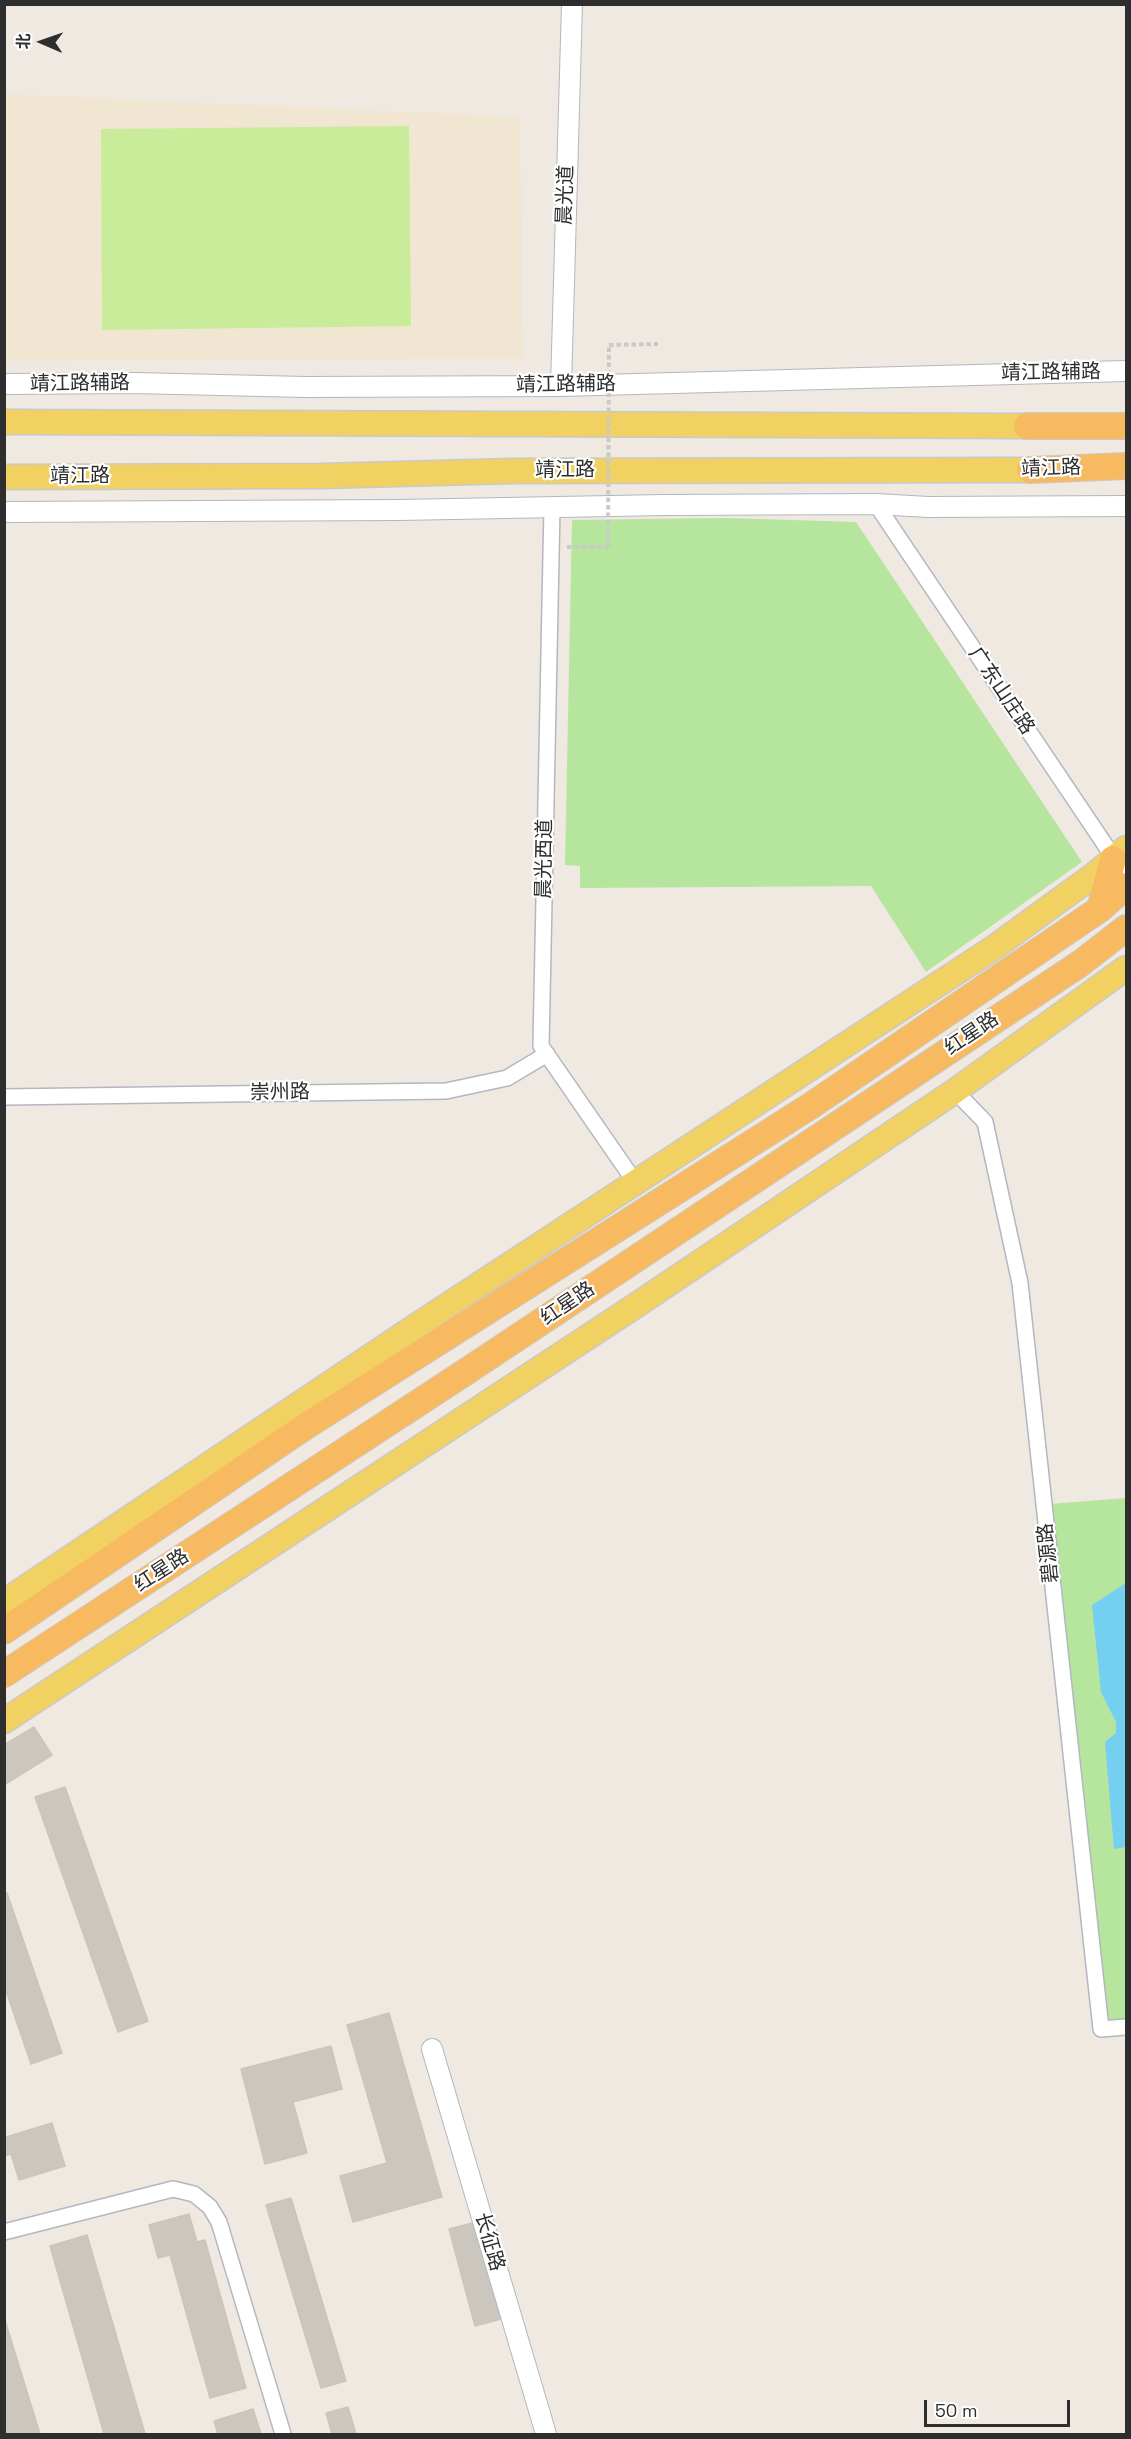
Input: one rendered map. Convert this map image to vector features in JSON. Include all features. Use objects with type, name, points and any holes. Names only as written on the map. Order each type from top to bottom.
[{"type":"highway","points":[[1027,426],[1126,426]]},
{"type":"highway","name":"靖江路","points":[[1030,470],[1126,466]]},
{"type":"highway","points":[[1100,909],[1122,861]]},
{"type":"highway","name":"红星路","points":[[4,1630],[306,1426],[812,1105],[1100,909],[1126,886]]},
{"type":"highway","name":"红星路","points":[[4,1674],[514,1340],[1081,963],[1126,928]]},
{"type":"main road","points":[[4,423],[1027,426]]},
{"type":"main road","name":"靖江路","points":[[4,477],[322,477],[512,471],[1030,470]]},
{"type":"main road","points":[[4,1602],[407,1332],[995,947],[1094,875],[1122,861]]},
{"type":"main road","points":[[4,1721],[635,1306],[955,1091],[1126,968]]},
{"type":"street","name":"晨光道","points":[[561,386],[572,4]]},
{"type":"street","name":"靖江路辅路","points":[[4,384],[135,383],[305,387],[561,386],[1126,371]]},
{"type":"street","points":[[4,512],[876,504],[928,507],[1126,506]]},
{"type":"street","name":"广东山庄路","points":[[876,504],[1122,861]]},
{"type":"street","name":"晨光西道","points":[[552,507],[541,1046],[635,1182]]},
{"type":"street","name":"崇州路","points":[[4,1097],[446,1091],[507,1078],[547,1054]]},
{"type":"street","name":"碧源路","points":[[955,1091],[985,1122],[1020,1283],[1101,2029],[1126,2027]]},
{"type":"street","name":"长征路","points":[[432,2049],[546,2434]]},
{"type":"street","points":[[4,2232],[173,2189],[194,2194],[210,2207],[219,2222],[283,2434]]},
{"type":"path","points":[[551,548],[608,547],[609,345],[658,344]]},
{"type":"shaded area","points":[[5,94],[520,117],[523,358],[5,361]]},
{"type":"green space","points":[[409,126],[411,326],[102,330],[101,129]]},
{"type":"green space","points":[[725,518],[856,522],[1082,862],[926,972],[871,886],[580,888],[580,866],[565,865],[572,520]]},
{"type":"green space","points":[[1126,1498],[1126,2022],[1105,2023],[1049,1504]]},
{"type":"water","points":[[1126,1583],[1126,1847],[1114,1849],[1105,1742],[1116,1733],[1116,1722],[1101,1692],[1092,1605]]},
{"type":"building","points":[[34,1727],[52,1755],[4,1785],[4,1745]]},
{"type":"building","points":[[65,1787],[148,2021],[118,2032],[35,1797]]},
{"type":"building","points":[[7,1893],[62,2053],[31,2064],[4,1985],[4,1894]]},
{"type":"building","points":[[389,2013],[442,2197],[353,2222],[340,2176],[387,2163],[347,2025]]},
{"type":"building","points":[[331,2046],[342,2089],[293,2102],[307,2153],[265,2164],[241,2069]]},
{"type":"building","points":[[52,2123],[65,2166],[19,2180],[11,2154],[4,2156],[4,2131],[6,2137]]},
{"type":"building","points":[[291,2198],[346,2381],[321,2388],[266,2205]]},
{"type":"building","points":[[189,2214],[197,2242],[205,2240],[246,2388],[210,2398],[170,2255],[158,2258],[149,2225]]},
{"type":"building","points":[[476,2222],[501,2319],[475,2326],[449,2229]]},
{"type":"building","points":[[87,2235],[145,2434],[104,2434],[50,2246]]},
{"type":"building","points":[[4,2317],[40,2434],[4,2434]]},
{"type":"building","points":[[348,2407],[356,2434],[332,2434],[326,2413]]},
{"type":"building","points":[[253,2409],[261,2434],[218,2434],[214,2421]]}]
